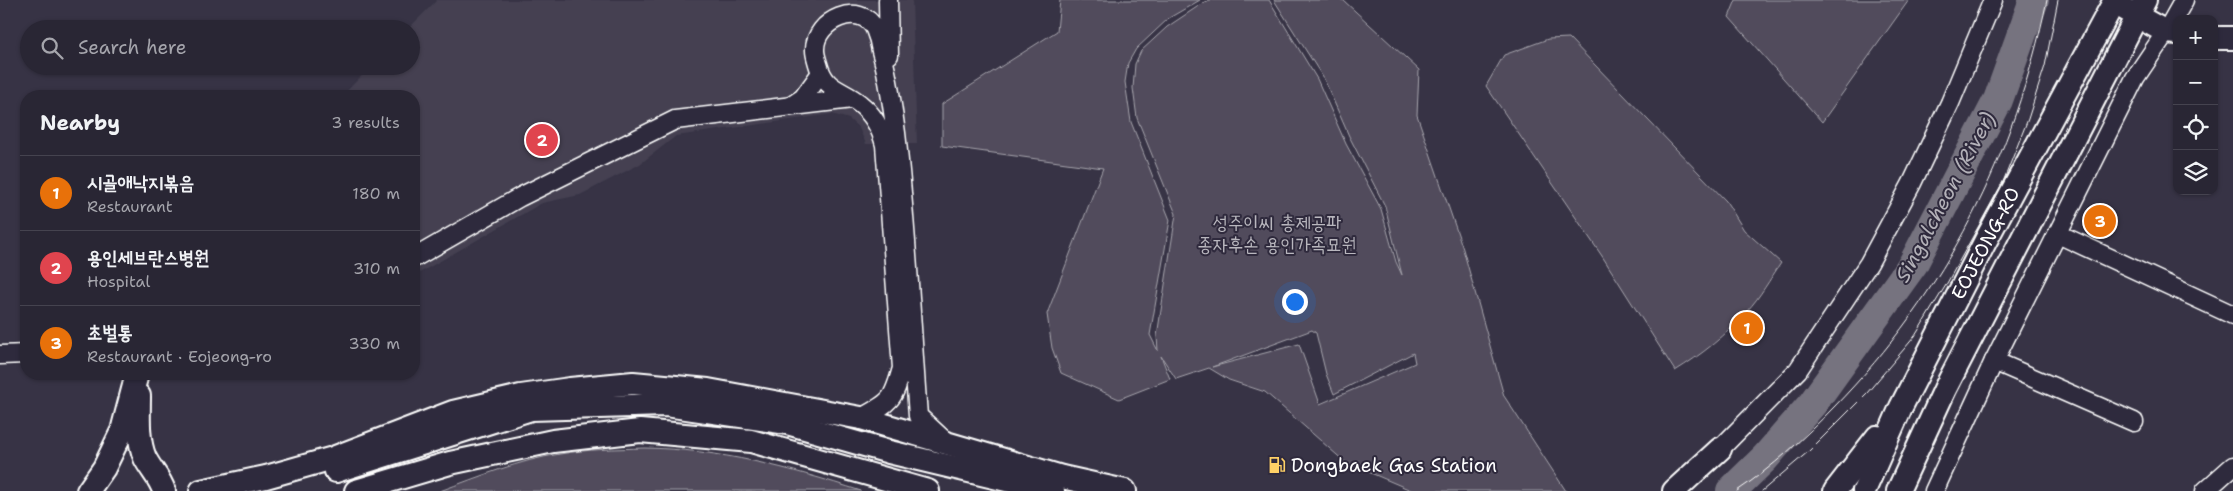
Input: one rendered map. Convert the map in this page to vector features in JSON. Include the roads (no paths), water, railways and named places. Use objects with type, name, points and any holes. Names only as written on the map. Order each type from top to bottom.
[{"type":"main road","points":[[2112,1],[2141,8],[2171,33]]},
{"type":"main road","name":"EOJEONG-RO","points":[[1864,491],[1901,407],[1986,240],[2112,1]]},
{"type":"main road","name":"EOJEONG-RO","points":[[1898,491],[1945,389],[2141,8]]},
{"type":"main road","points":[[2218,38],[2233,38]]},
{"type":"main road","points":[[88,491],[104,468],[120,438],[136,380]]},
{"type":"main road","points":[[138,380],[141,441],[145,457],[161,480],[164,491]]},
{"type":"main road","points":[[201,491],[266,477],[333,458],[453,412],[521,396],[633,383],[708,390],[861,418],[945,441],[1062,477],[1125,491]]},
{"type":"main road","points":[[708,390],[777,421]]},
{"type":"main road","points":[[477,427],[521,396]]},
{"type":"main road","points":[[269,491],[531,409],[666,405],[777,421],[889,452],[1053,491]]},
{"type":"main road","points":[[1835,491],[1901,407]]},
{"type":"main road","points":[[356,491],[450,463],[553,441],[640,431],[751,441],[928,491]]},
{"type":"main road","points":[[1674,491],[1720,449]]},
{"type":"main road","points":[[389,491],[450,463]]},
{"type":"street","points":[[870,21],[888,0]]},
{"type":"street","points":[[888,0],[890,81],[901,173],[918,416],[945,441]]},
{"type":"street","points":[[1720,449],[1798,370],[1869,263],[1912,183],[1950,103],[1993,0]]},
{"type":"street","points":[[1934,491],[1994,361],[2135,78],[2171,33],[2184,0]]},
{"type":"street","points":[[861,418],[885,406],[892,399],[902,368],[885,145],[881,130],[873,116],[860,104],[831,86],[820,73],[815,52],[815,42],[820,31],[831,20],[846,15],[862,16],[870,21],[876,30],[890,81]]},
{"type":"street","points":[[791,106],[803,98],[820,73]]},
{"type":"street","points":[[420,255],[520,197],[675,120],[852,99]]},
{"type":"street","points":[[2058,234],[2233,315]]},
{"type":"street","points":[[0,355],[20,354]]},
{"type":"street","points":[[1994,361],[2134,422]]},
{"type":"street","points":[[2205,491],[2233,466]]},
{"type":"waterway","name":"Singalcheon (River)","points":[[1731,491],[1765,458],[1813,403],[1913,264],[1998,100],[2034,0]]},
{"type":"tram line","points":[[1737,491],[1788,452],[1834,407],[1874,363],[1910,317],[1942,269],[1970,219],[1995,167],[2016,114],[2033,58],[2047,0]]},
{"type":"tram line","points":[[1762,491],[1809,451],[1867,393],[1915,336],[1946,285],[2003,182],[2028,119],[2045,66],[2058,0]]},
{"type":"place","name":"용인세브란스병원","points":[[542,140]]},
{"type":"place","name":"초벌통","points":[[2100,221]]},
{"type":"place","name":"시골애낙지볶음","points":[[1747,328]]},
{"type":"place","name":"Dongbaek Gas Station","points":[[1277,465]]},
{"type":"park label","name":"성주이씨 총제공파 종자후손 용인가족묘원","points":[[1277,233]]}]
